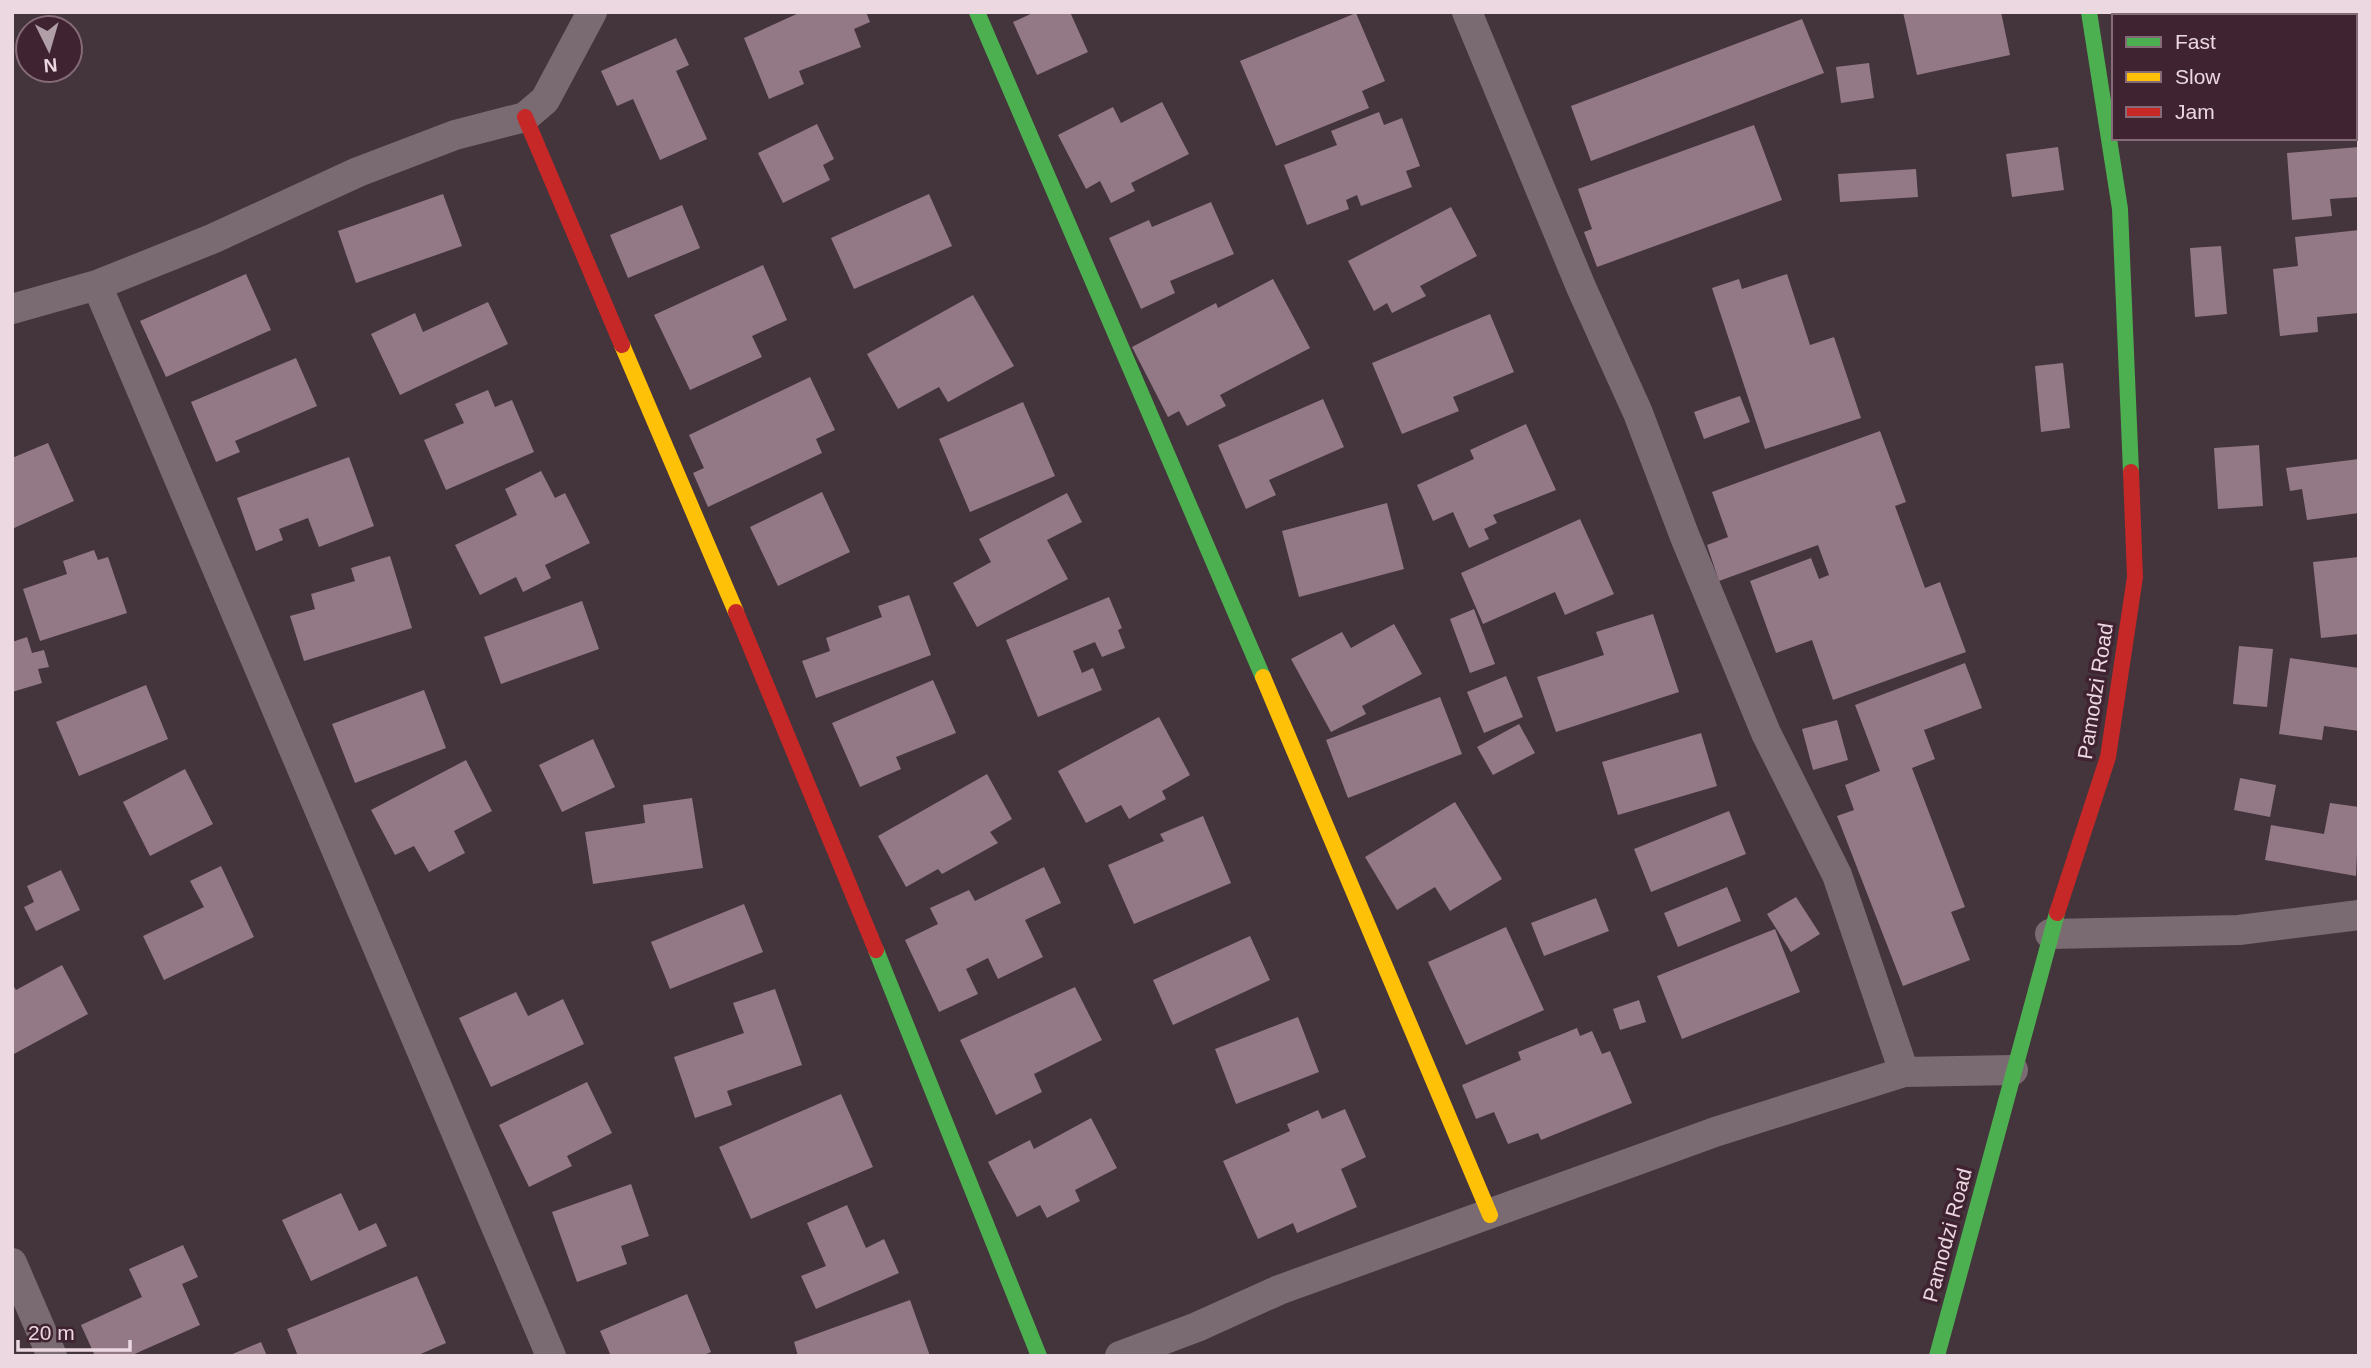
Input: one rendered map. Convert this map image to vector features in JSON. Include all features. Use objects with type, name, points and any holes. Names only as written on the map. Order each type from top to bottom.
[{"type":"street","points":[[12,309],[97,285],[455,135],[525,117],[545,100],[592,12]]},
{"type":"street","points":[[977,12],[1490,1215]]},
{"type":"street","points":[[1467,12],[1581,287],[1638,414],[1761,721],[1837,875],[1904,1072]]},
{"type":"street","name":"Pamodzi Road","points":[[1937,1356],[2050,934],[2108,757],[2135,577],[2120,209],[2089,12]]},
{"type":"street","points":[[525,117],[813,792],[1039,1356]]},
{"type":"street","points":[[97,285],[551,1356]]},
{"type":"street","points":[[2050,934],[2239,930],[2359,915]]},
{"type":"street","points":[[1120,1356],[1197,1341],[1279,1290],[1715,1132],[1904,1072],[2013,1070]]},
{"type":"street","points":[[12,1263],[52,1356]]},
{"type":"building","points":[[801,12],[866,12],[870,22],[854,29],[861,47],[799,71],[804,84],[769,99],[744,38]]},
{"type":"building","points":[[1035,12],[1070,12],[1088,52],[1037,75],[1013,22]]},
{"type":"building","points":[[1903,12],[2001,12],[2010,55],[1917,75]]},
{"type":"building","points":[[2214,12],[2316,12],[2316,14]]},
{"type":"building","points":[[1356,13],[1385,81],[1362,91],[1369,108],[1276,146],[1240,61]]},
{"type":"building","points":[[1802,19],[1824,73],[1591,161],[1571,106]]},
{"type":"building","points":[[676,38],[689,65],[676,71],[707,139],[660,160],[633,99],[617,106],[601,71]]},
{"type":"building","points":[[2357,42],[2359,42],[2357,110]]},
{"type":"building","points":[[1869,63],[1874,98],[1841,103],[1836,67]]},
{"type":"building","points":[[1162,102],[1189,154],[1131,183],[1135,191],[1111,203],[1100,181],[1086,189],[1058,135],[1113,107],[1121,123]]},
{"type":"building","points":[[1379,112],[1384,125],[1402,118],[1420,166],[1406,171],[1412,187],[1361,206],[1357,195],[1346,200],[1349,209],[1307,225],[1284,165],[1337,145],[1331,131]]},
{"type":"building","points":[[817,124],[834,159],[823,165],[830,180],[783,203],[758,153]]},
{"type":"building","points":[[1754,125],[1782,200],[1597,267],[1584,232],[1592,229],[1578,189]]},
{"type":"building","points":[[2058,147],[2064,190],[2012,197],[2006,154]]},
{"type":"building","points":[[2359,147],[2359,197],[2330,199],[2332,216],[2292,220],[2287,153]]},
{"type":"building","points":[[1916,169],[1918,197],[1840,202],[1838,174]]},
{"type":"building","points":[[443,194],[462,246],[356,283],[338,231]]},
{"type":"building","points":[[929,194],[952,246],[854,289],[831,238]]},
{"type":"building","points":[[1211,202],[1234,254],[1170,281],[1175,293],[1141,309],[1109,238],[1149,220],[1152,227]]},
{"type":"building","points":[[682,205],[700,248],[628,278],[610,235]]},
{"type":"building","points":[[1451,207],[1477,256],[1420,286],[1426,296],[1392,313],[1387,303],[1374,311],[1348,261]]},
{"type":"building","points":[[2359,230],[2359,313],[2317,317],[2318,332],[2280,336],[2273,269],[2298,266],[2295,237]]},
{"type":"building","points":[[2221,246],[2227,314],[2195,317],[2190,248]]},
{"type":"building","points":[[763,265],[787,320],[752,336],[762,357],[690,390],[654,315]]},
{"type":"building","points":[[246,274],[271,330],[166,377],[140,321]]},
{"type":"building","points":[[1787,274],[1810,345],[1834,337],[1861,418],[1765,449],[1712,288],[1739,279],[1742,289]]},
{"type":"building","points":[[1273,279],[1310,348],[1220,395],[1226,406],[1187,426],[1179,411],[1168,417],[1132,347],[1216,303],[1218,308]]},
{"type":"building","points":[[973,295],[1014,366],[948,402],[939,387],[898,409],[867,354]]},
{"type":"building","points":[[488,302],[508,344],[400,395],[371,334],[415,313],[423,332]]},
{"type":"building","points":[[1490,314],[1514,372],[1453,397],[1459,411],[1402,434],[1372,363]]},
{"type":"building","points":[[296,358],[317,406],[235,441],[240,452],[216,462],[191,402]]},
{"type":"building","points":[[2063,363],[2070,428],[2041,432],[2035,366]]},
{"type":"building","points":[[810,377],[835,430],[816,439],[822,453],[708,507],[693,473],[704,468],[689,435]]},
{"type":"building","points":[[488,390],[495,407],[512,400],[534,452],[446,490],[424,440],[464,423],[455,404]]},
{"type":"building","points":[[1740,396],[1750,422],[1704,439],[1694,412]]},
{"type":"building","points":[[1323,399],[1344,447],[1269,480],[1276,495],[1246,509],[1218,445]]},
{"type":"building","points":[[1023,402],[1055,476],[970,512],[939,439]]},
{"type":"building","points":[[1526,424],[1556,490],[1493,515],[1497,523],[1484,529],[1489,539],[1469,548],[1453,512],[1433,521],[1417,485],[1474,459],[1470,450]]},
{"type":"building","points":[[1880,431],[1906,502],[1895,506],[1925,588],[1940,582],[1966,652],[1833,700],[1812,640],[1776,653],[1750,581],[1811,558],[1819,579],[1829,575],[1818,545],[1719,581],[1707,545],[1728,537],[1712,492]]},
{"type":"building","points":[[48,443],[74,501],[12,529],[12,458]]},
{"type":"building","points":[[2259,445],[2263,506],[2218,509],[2214,448]]},
{"type":"building","points":[[349,457],[374,526],[319,547],[308,518],[279,529],[283,540],[256,551],[237,498]]},
{"type":"building","points":[[2359,459],[2359,513],[2307,520],[2302,489],[2290,491],[2286,468]]},
{"type":"building","points":[[541,471],[555,498],[565,493],[590,543],[545,565],[551,578],[523,592],[516,577],[480,595],[455,545],[517,515],[505,489]]},
{"type":"building","points":[[822,492],[850,552],[778,586],[750,527]]},
{"type":"building","points":[[1067,493],[1082,522],[1047,540],[1068,579],[977,627],[953,583],[991,562],[979,539]]},
{"type":"building","points":[[1387,503],[1404,569],[1299,597],[1282,531]]},
{"type":"building","points":[[1580,519],[1614,594],[1565,615],[1555,592],[1483,624],[1461,573]]},
{"type":"building","points":[[94,550],[98,560],[108,557],[127,613],[40,641],[23,589],[67,574],[63,561]]},
{"type":"building","points":[[390,556],[412,628],[304,661],[290,616],[315,609],[311,594],[355,581],[351,568]]},
{"type":"building","points":[[2359,557],[2359,634],[2321,638],[2313,562]]},
{"type":"building","points":[[909,595],[931,655],[816,698],[802,661],[830,651],[826,638],[882,617],[878,606]]},
{"type":"building","points":[[1109,597],[1122,628],[1118,630],[1125,648],[1102,657],[1095,642],[1073,651],[1082,673],[1093,668],[1102,690],[1038,717],[1006,640]]},
{"type":"building","points":[[582,601],[599,649],[501,684],[484,637]]},
{"type":"building","points":[[1474,609],[1495,664],[1470,673],[1450,619]]},
{"type":"building","points":[[1653,614],[1679,692],[1556,732],[1537,677],[1604,655],[1596,632]]},
{"type":"building","points":[[1394,624],[1422,674],[1362,706],[1366,714],[1331,732],[1291,659],[1342,632],[1351,648]]},
{"type":"building","points":[[27,637],[32,653],[44,650],[49,667],[38,669],[42,683],[12,692],[12,642]]},
{"type":"building","points":[[2239,646],[2273,649],[2267,707],[2233,704]]},
{"type":"building","points":[[2290,658],[2359,668],[2359,731],[2324,726],[2322,740],[2279,734]]},
{"type":"building","points":[[1965,663],[1982,708],[1924,730],[1935,759],[1912,768],[1965,907],[1951,912],[1970,960],[1903,986],[1837,816],[1854,810],[1845,785],[1880,771],[1855,705]]},
{"type":"building","points":[[1506,676],[1523,717],[1484,733],[1467,692]]},
{"type":"building","points":[[933,680],[956,733],[896,757],[901,769],[860,787],[832,723]]},
{"type":"building","points":[[146,685],[168,739],[79,776],[56,722]]},
{"type":"building","points":[[424,690],[446,748],[355,783],[332,724]]},
{"type":"building","points":[[1440,697],[1462,754],[1348,798],[1326,740]]},
{"type":"building","points":[[1159,717],[1190,775],[1162,791],[1166,799],[1129,819],[1121,805],[1086,823],[1058,771]]},
{"type":"building","points":[[1837,720],[1848,760],[1813,770],[1802,729]]},
{"type":"building","points":[[1519,724],[1535,753],[1493,775],[1477,747]]},
{"type":"building","points":[[1701,733],[1717,786],[1618,815],[1602,762]]},
{"type":"building","points":[[593,739],[615,787],[562,812],[539,765]]},
{"type":"building","points":[[466,760],[492,811],[454,831],[465,853],[429,872],[414,846],[395,855],[371,810]]},
{"type":"building","points":[[185,769],[213,824],[150,856],[123,802]]},
{"type":"building","points":[[987,774],[1012,819],[990,832],[998,843],[942,874],[938,869],[906,887],[878,836]]},
{"type":"building","points":[[2240,778],[2276,785],[2270,817],[2234,810]]},
{"type":"building","points":[[692,798],[703,868],[593,884],[585,832],[645,823],[643,805]]},
{"type":"building","points":[[1455,802],[1502,879],[1450,911],[1435,887],[1397,910],[1365,857]]},
{"type":"building","points":[[2330,803],[2359,807],[2356,876],[2265,860],[2271,825],[2324,834]]},
{"type":"building","points":[[1729,811],[1746,854],[1651,892],[1634,849]]},
{"type":"building","points":[[1203,816],[1231,883],[1134,924],[1108,865],[1164,841],[1160,834]]},
{"type":"building","points":[[221,866],[254,937],[164,980],[143,936],[204,907],[190,881]]},
{"type":"building","points":[[1044,867],[1061,903],[1025,920],[1043,957],[998,979],[988,958],[966,969],[978,994],[939,1012],[905,940],[938,924],[930,908],[969,890],[975,901]]},
{"type":"building","points":[[61,870],[80,910],[36,931],[24,907],[34,902],[27,886]]},
{"type":"building","points":[[1727,887],[1741,921],[1678,947],[1664,913]]},
{"type":"building","points":[[1796,897],[1820,934],[1791,952],[1767,914]]},
{"type":"building","points":[[1596,898],[1609,931],[1544,956],[1531,923]]},
{"type":"building","points":[[744,904],[763,952],[670,989],[651,942]]},
{"type":"building","points":[[1506,927],[1544,1010],[1466,1045],[1428,962]]},
{"type":"building","points":[[1775,929],[1800,992],[1682,1039],[1657,976]]},
{"type":"building","points":[[1250,936],[1270,980],[1173,1025],[1153,980]]},
{"type":"building","points":[[62,965],[88,1014],[12,1055],[12,984],[16,990]]},
{"type":"building","points":[[1075,987],[1102,1040],[1034,1074],[1042,1092],[996,1115],[960,1040]]},
{"type":"building","points":[[775,989],[802,1065],[727,1091],[732,1105],[695,1118],[674,1057],[744,1033],[733,1003]]},
{"type":"building","points":[[516,992],[528,1016],[563,999],[584,1044],[491,1087],[459,1018]]},
{"type":"building","points":[[1639,1000],[1646,1022],[1620,1030],[1613,1009]]},
{"type":"building","points":[[1298,1017],[1319,1072],[1236,1104],[1215,1049]]},
{"type":"building","points":[[1577,1028],[1580,1036],[1592,1031],[1602,1054],[1610,1051],[1632,1103],[1541,1140],[1538,1133],[1508,1144],[1494,1112],[1476,1119],[1462,1085],[1521,1060],[1518,1052]]},
{"type":"building","points":[[587,1082],[612,1133],[567,1156],[572,1166],[529,1187],[499,1125]]},
{"type":"building","points":[[841,1094],[873,1167],[751,1219],[719,1147]]},
{"type":"building","points":[[1345,1109],[1366,1157],[1341,1169],[1357,1207],[1297,1233],[1293,1223],[1258,1239],[1223,1161],[1290,1131],[1287,1124],[1318,1110],[1322,1119]]},
{"type":"building","points":[[1091,1118],[1117,1168],[1075,1190],[1080,1201],[1047,1218],[1040,1205],[1017,1217],[988,1162],[1030,1140],[1034,1149]]},
{"type":"building","points":[[631,1184],[649,1236],[621,1246],[627,1264],[577,1282],[552,1212]]},
{"type":"building","points":[[341,1193],[359,1231],[376,1223],[387,1246],[311,1281],[282,1220]]},
{"type":"building","points":[[847,1205],[866,1248],[884,1239],[899,1273],[816,1309],[801,1276],[826,1266],[807,1223]]},
{"type":"building","points":[[183,1245],[198,1277],[182,1284],[200,1325],[130,1356],[95,1356],[81,1325],[142,1297],[129,1269]]},
{"type":"building","points":[[417,1276],[446,1343],[416,1356],[298,1356],[287,1329]]},
{"type":"building","points":[[687,1294],[711,1352],[702,1356],[611,1356],[600,1331]]},
{"type":"building","points":[[910,1300],[930,1356],[798,1356],[794,1342]]},
{"type":"building","points":[[261,1342],[267,1356],[228,1356]]},
{"type":"traffic: fast","points":[[977,12],[1263,677]]},
{"type":"traffic: fast","points":[[2089,12],[2120,209],[2131,472]]},
{"type":"traffic: fast","points":[[1937,1356],[2057,913]]},
{"type":"traffic: fast","points":[[876,950],[1039,1356]]},
{"type":"traffic: slow","points":[[622,345],[736,612]]},
{"type":"traffic: slow","points":[[1263,677],[1490,1215]]},
{"type":"traffic: jam","points":[[525,117],[622,345]]},
{"type":"traffic: jam","points":[[2057,913],[2108,757],[2135,577],[2131,472]]},
{"type":"traffic: jam","points":[[736,612],[876,950]]}]
